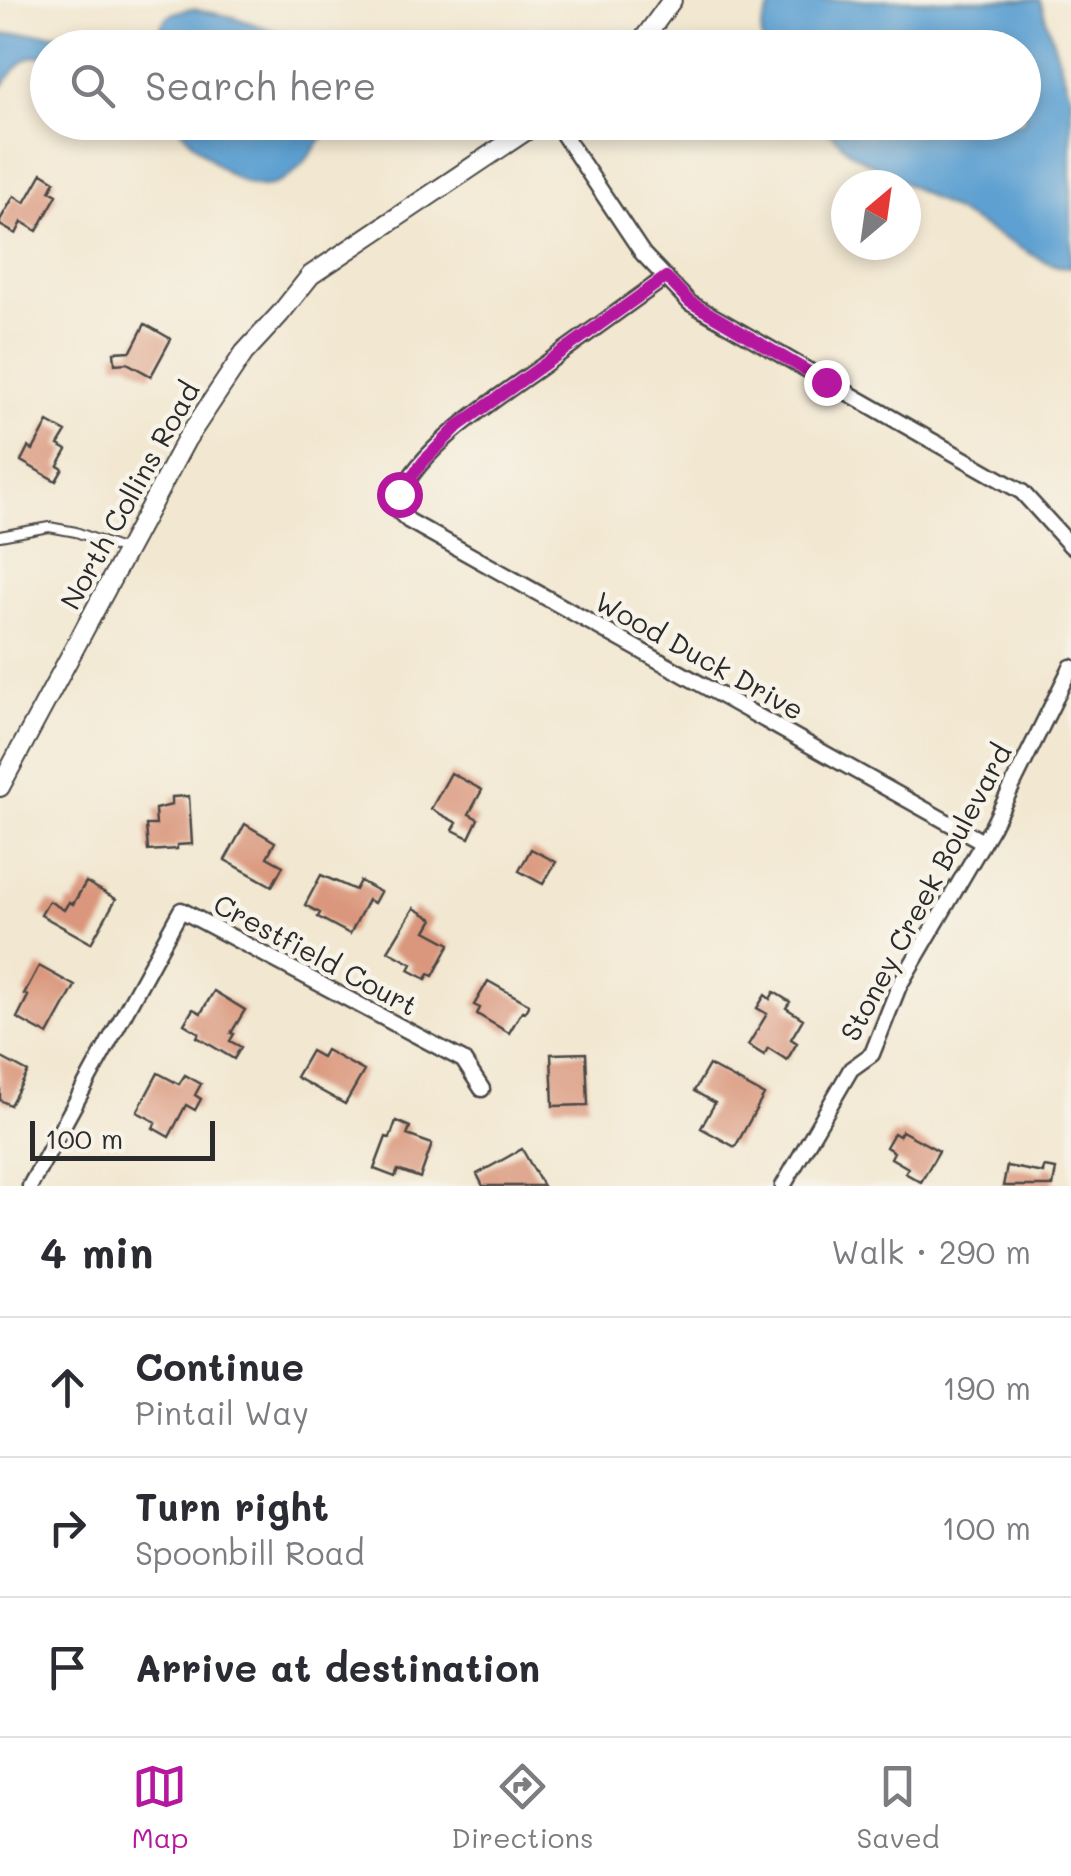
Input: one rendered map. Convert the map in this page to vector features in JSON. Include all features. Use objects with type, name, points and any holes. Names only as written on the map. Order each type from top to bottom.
[{"type":"street","points":[[650,30],[672,0]]},
{"type":"street","name":"North Collins Road","points":[[0,787],[195,426],[244,353],[310,275],[512,140]]},
{"type":"street","points":[[566,140],[643,254],[690,302],[1022,492],[1071,546]]},
{"type":"street","name":"Wood Duck Drive","points":[[666,277],[458,426],[423,462],[399,494],[395,508],[408,521],[983,842]]},
{"type":"street","name":"Stoney Creek Boulevard","points":[[785,1185],[851,1070],[872,1054],[899,986],[983,842],[1071,667]]},
{"type":"street","name":"Crestfield Court","points":[[30,1186],[181,910],[463,1060],[482,1088]]},
{"type":"lane","points":[[0,536],[50,528],[76,532],[127,551]]},
{"type":"water","points":[[775,0],[1040,0],[1071,97],[1071,267],[1044,261],[921,192],[921,170],[881,170],[851,153],[838,140],[1041,140],[1041,30],[762,28]]},
{"type":"water","points":[[192,9],[271,30],[160,30],[167,18]]},
{"type":"water","points":[[30,33],[30,58],[0,88],[0,35]]},
{"type":"water","points":[[190,140],[321,140],[296,171],[265,186],[236,178]]},
{"type":"building","points":[[42,173],[55,181],[50,191],[57,195],[37,231],[22,222],[16,234],[0,225],[14,196],[25,203]]},
{"type":"building","points":[[145,324],[171,339],[151,376],[127,363],[115,364],[114,352],[131,351]]},
{"type":"building","points":[[48,422],[66,432],[58,445],[67,450],[58,466],[63,469],[56,481],[21,461],[28,447],[33,450]]},
{"type":"building","points":[[451,773],[482,790],[469,814],[478,819],[469,838],[453,830],[457,823],[431,809]]},
{"type":"building","points":[[189,796],[192,844],[148,851],[146,825],[156,825],[155,809],[172,805],[172,797]]},
{"type":"building","points":[[245,824],[275,842],[267,857],[283,866],[272,886],[225,860]]},
{"type":"building","points":[[531,849],[556,862],[543,884],[519,871]]},
{"type":"building","points":[[321,875],[355,890],[360,881],[380,892],[374,903],[368,900],[350,934],[318,917],[320,913],[305,905]]},
{"type":"building","points":[[86,882],[116,899],[91,943],[41,915],[49,901],[64,910],[69,902],[73,904]]},
{"type":"building","points":[[414,908],[433,919],[426,931],[450,944],[433,976],[429,974],[426,979],[409,970],[412,964],[388,951]]},
{"type":"building","points":[[39,966],[75,986],[48,1035],[17,1018]]},
{"type":"building","points":[[488,981],[529,1004],[509,1033],[477,1014],[480,1008],[474,1005]]},
{"type":"building","points":[[214,991],[245,1010],[231,1033],[234,1034],[230,1041],[241,1047],[234,1059],[197,1037],[199,1033],[184,1024],[193,1009],[201,1013]]},
{"type":"building","points":[[774,992],[790,1002],[786,1008],[803,1019],[791,1039],[797,1043],[787,1060],[768,1048],[764,1055],[748,1045],[767,1014],[757,1008],[765,995],[770,999]]},
{"type":"building","points":[[326,1050],[364,1071],[345,1104],[296,1077],[311,1051],[322,1057]]},
{"type":"building","points":[[586,1053],[588,1105],[553,1106],[551,1054]]},
{"type":"building","points":[[0,1057],[28,1072],[10,1105],[0,1100]]},
{"type":"building","points":[[709,1065],[764,1095],[735,1147],[701,1128],[715,1103],[694,1091]]},
{"type":"building","points":[[158,1073],[179,1084],[185,1075],[201,1084],[195,1095],[201,1099],[195,1110],[186,1105],[169,1137],[153,1128],[156,1122],[137,1112]]},
{"type":"building","points":[[396,1121],[410,1127],[407,1135],[432,1144],[420,1178],[398,1170],[395,1177],[374,1169]]},
{"type":"building","points":[[902,1131],[939,1151],[921,1182],[905,1173],[908,1168],[891,1158],[894,1152],[886,1147],[894,1133],[899,1136]]},
{"type":"building","points":[[522,1149],[543,1186],[483,1186],[477,1174]]},
{"type":"building","points":[[1007,1166],[1043,1173],[1044,1167],[1056,1169],[1053,1186],[1003,1186]]},
{"type":"route","points":[[399,494],[458,426],[666,277],[690,302],[826,382]]}]
